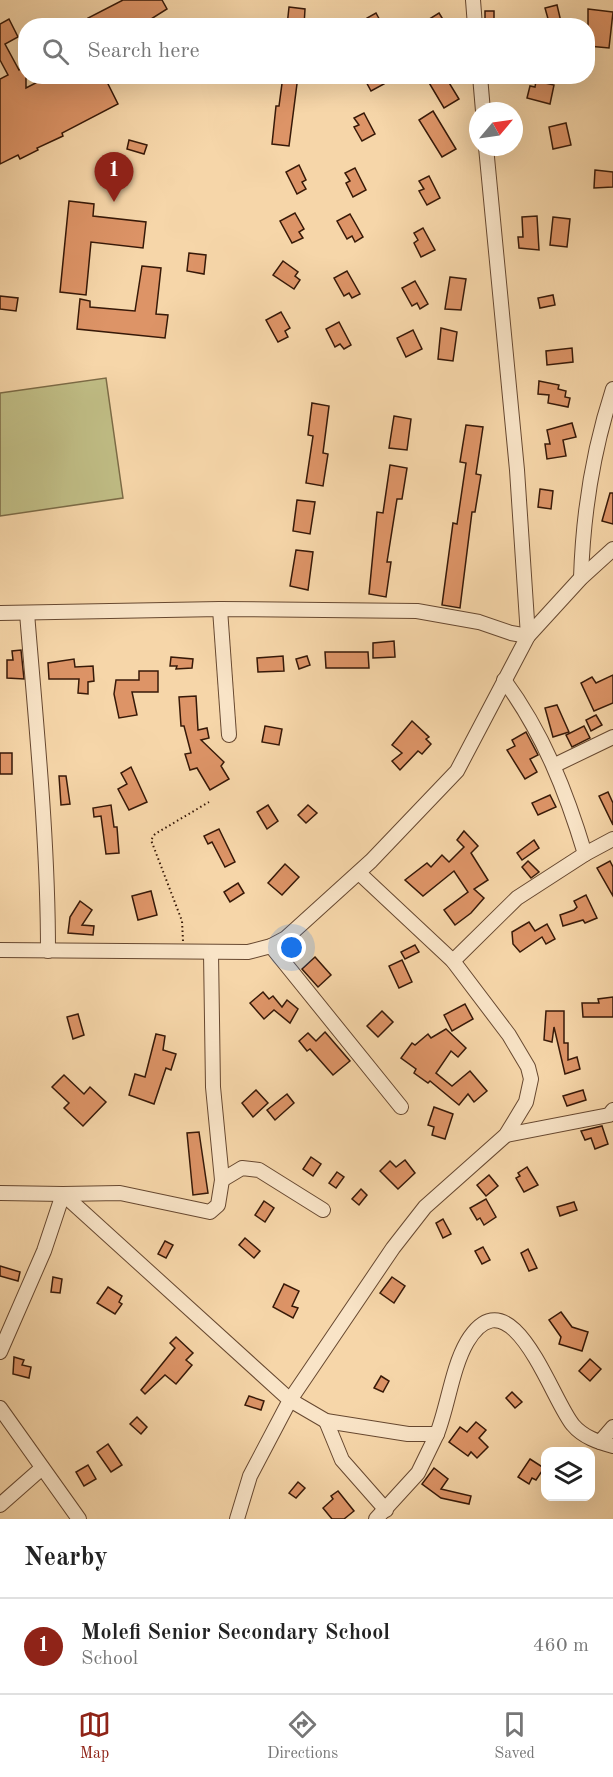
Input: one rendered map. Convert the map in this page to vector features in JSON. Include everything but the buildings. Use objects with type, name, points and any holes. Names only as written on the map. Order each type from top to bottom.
[{"type":"street","points":[[473,0],[474,18]]},
{"type":"street","points":[[481,84],[482,102]]},
{"type":"street","points":[[487,156],[517,470],[528,636]]},
{"type":"street","points":[[581,578],[587,500],[604,416],[613,389]]},
{"type":"street","points":[[0,950],[248,952],[271,946],[299,928],[359,873],[458,771],[528,636],[581,578],[613,549]]},
{"type":"street","points":[[0,613],[220,609],[417,611],[480,622],[511,633],[528,636]]},
{"type":"street","points":[[220,609],[229,735]]},
{"type":"street","points":[[27,613],[40,768],[48,899],[48,951]]},
{"type":"street","points":[[504,680],[535,725],[555,765],[585,854]]},
{"type":"street","points":[[555,765],[613,737]]},
{"type":"street","points":[[453,961],[518,898],[585,854],[613,839]]},
{"type":"street","points":[[237,1519],[250,1476],[290,1400],[393,1248],[424,1207],[506,1135],[526,1102],[531,1079],[528,1067],[509,1035],[453,961],[359,873]]},
{"type":"street","points":[[271,946],[401,1107]]},
{"type":"street","points":[[0,1193],[120,1193],[210,1212],[218,1205],[222,1180],[213,1087],[211,953]]},
{"type":"street","points":[[506,1135],[612,1115]]},
{"type":"street","points":[[222,1180],[242,1168],[259,1170],[323,1210]]},
{"type":"street","points":[[63,1194],[290,1400],[326,1421],[408,1434],[437,1434]]},
{"type":"street","points":[[0,1352],[44,1251],[63,1194]]},
{"type":"street","points":[[326,1421],[342,1460],[381,1514],[425,1464],[466,1345],[475,1331],[486,1324],[498,1321],[510,1324],[520,1335],[542,1368],[572,1425],[584,1435],[606,1444],[613,1427]]},
{"type":"street","points":[[0,1408],[80,1519]]},
{"type":"street","points":[[0,1505],[42,1468]]},
{"type":"path","points":[[183,953],[183,921],[151,840],[155,834],[209,802]]},
{"type":"shaded area","points":[[106,378],[123,498],[0,516],[0,393]]},
{"type":"place","name":"Molefi Senior Secondary School","points":[[114,202]]}]
